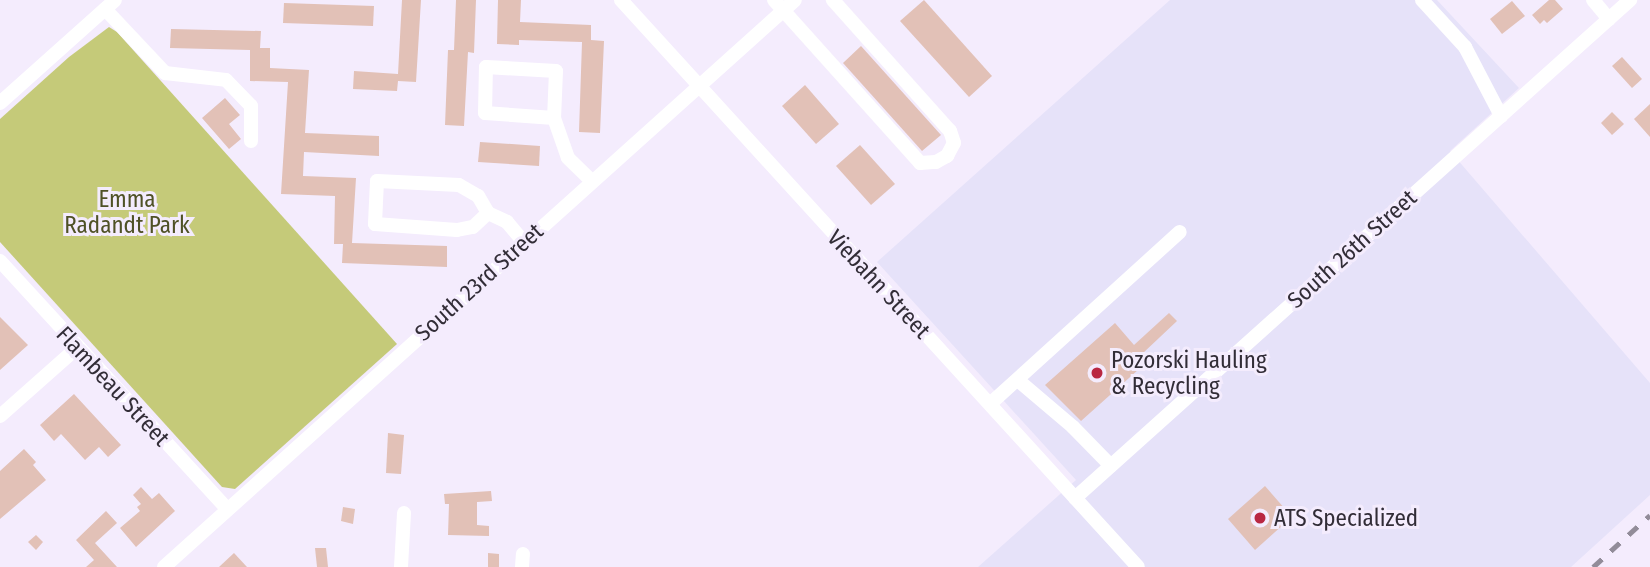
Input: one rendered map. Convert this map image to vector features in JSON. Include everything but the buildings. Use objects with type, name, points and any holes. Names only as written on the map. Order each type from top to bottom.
[{"type":"street","name":"Viebahn Street","points":[[621,0],[1138,567]]},
{"type":"street","name":"South 23rd Street","points":[[164,567],[698,87],[779,5],[795,0]]},
{"type":"street","points":[[779,5],[920,163],[936,162],[947,156],[954,143],[950,131],[832,0]]},
{"type":"street","points":[[1422,0],[1465,47],[1501,116]]},
{"type":"street","points":[[1593,0],[1609,19]]},
{"type":"street","name":"South 26th Street","points":[[1075,498],[1630,0]]},
{"type":"street","points":[[0,103],[110,4],[165,73],[226,80],[251,106],[251,141]]},
{"type":"street","points":[[554,118],[485,113],[486,67],[556,71],[554,118],[568,158],[592,181]]},
{"type":"street","points":[[488,213],[473,227],[457,230],[374,224],[377,181],[459,185],[478,196],[488,213],[508,222],[524,242]]},
{"type":"street","points":[[990,404],[1019,381],[1180,232]]},
{"type":"street","name":"Flambeau Street","points":[[0,261],[227,509]]},
{"type":"street","points":[[0,416],[78,348]]},
{"type":"street","points":[[1019,381],[1073,427],[1111,466]]},
{"type":"street","points":[[401,567],[404,513]]},
{"type":"shaded area","points":[[1170,0],[1437,0],[1519,88],[1450,151],[1650,383],[1650,495],[1571,567],[978,567],[1076,480],[877,262]]},
{"type":"green space","name":"Emma Radandt Park","points":[[109,27],[117,32],[397,344],[235,489],[222,487],[0,242],[0,119],[69,57]]},
{"type":"railway","points":[[1593,567],[1650,515]]},
{"type":"place","name":"Pozorski Hauling & Recycling","points":[[1097,373]]},
{"type":"place","name":"ATS Specialized","points":[[1260,518]]}]
